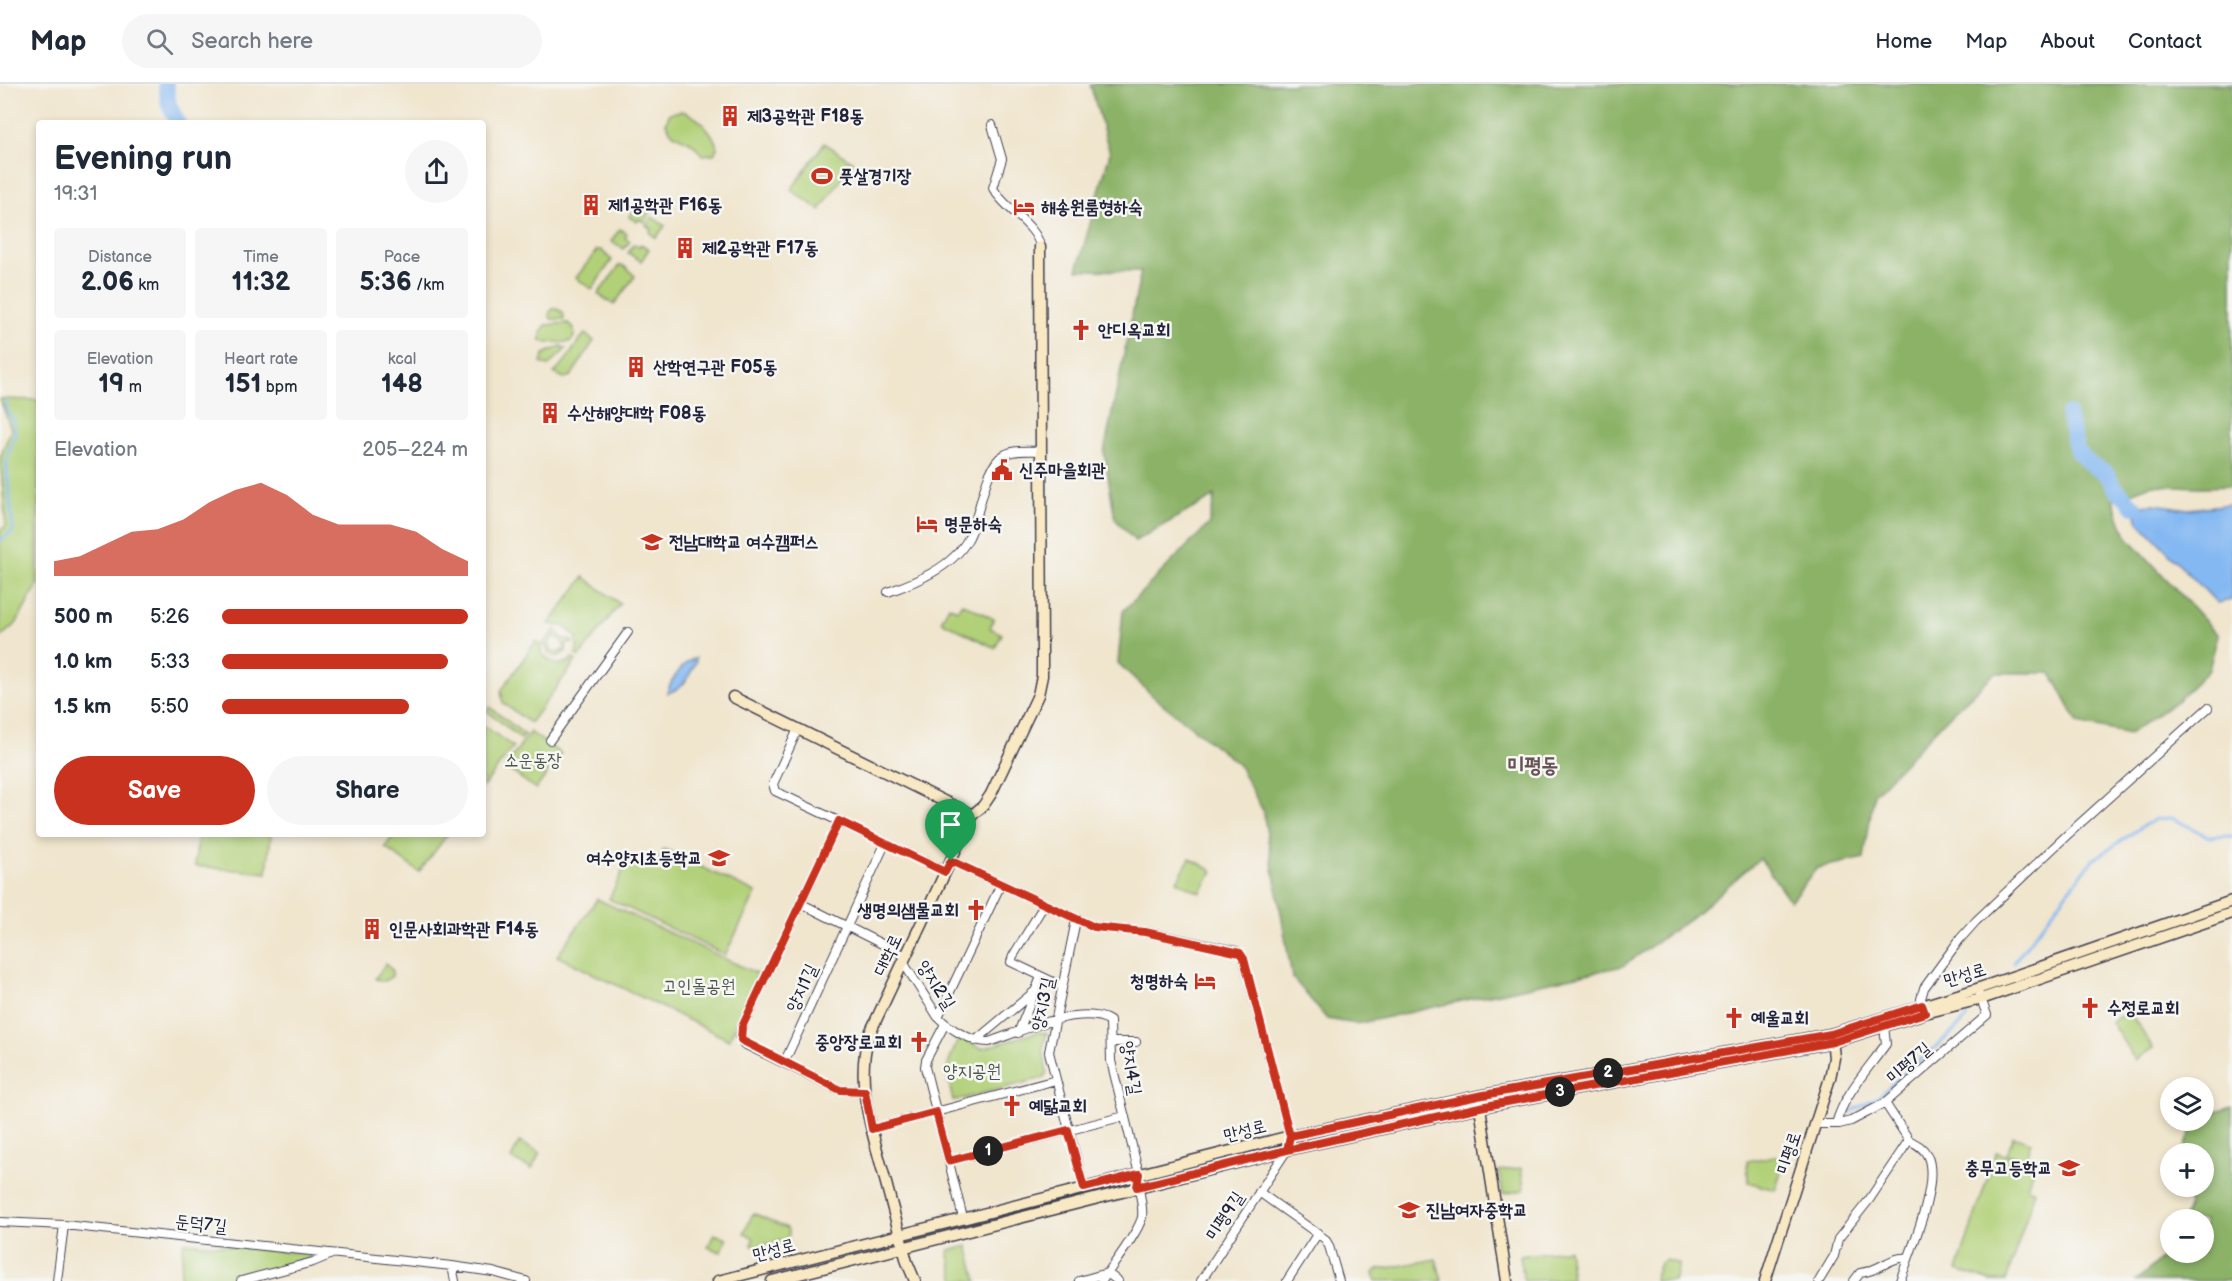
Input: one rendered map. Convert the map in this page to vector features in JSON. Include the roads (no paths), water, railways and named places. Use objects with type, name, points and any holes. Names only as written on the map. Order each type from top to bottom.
[{"type":"street","points":[[992,125],[1002,159],[993,188],[1016,216],[1033,231],[1040,247]]},
{"type":"street","name":"대학로","points":[[915,1281],[904,1249],[872,1129],[863,1070],[865,1049],[872,1029],[972,815],[983,806],[991,794],[1041,686],[1040,247]]},
{"type":"street","points":[[888,592],[921,579],[963,546],[968,539],[992,471],[1000,458],[1009,453],[1041,451]]},
{"type":"street","points":[[550,740],[628,632]]},
{"type":"street","points":[[733,697],[972,815]]},
{"type":"street","points":[[1923,1009],[1921,999],[1924,988],[1968,929],[2066,836],[2208,708]]},
{"type":"street","points":[[798,729],[773,783],[774,789],[945,872]]},
{"type":"street","points":[[839,821],[740,1032],[744,1044],[840,1090],[865,1091]]},
{"type":"street","name":"양지1길","points":[[784,1063],[885,843]]},
{"type":"street","points":[[951,861],[1096,928],[1145,932],[1240,953],[1244,959],[1290,1136]]},
{"type":"street","points":[[938,1017],[1001,884]]},
{"type":"street","name":"만성로","points":[[1979,994],[2232,901]]},
{"type":"street","points":[[800,903],[905,959]]},
{"type":"street","points":[[1044,905],[1011,961],[1013,965],[1062,986]]},
{"type":"street","name":"만성로","points":[[1832,1038],[1979,994],[2232,913]]},
{"type":"street","name":"양지3길","points":[[1076,920],[1049,1052],[1084,1188]]},
{"type":"street","name":"양지2길","points":[[905,959],[938,1017],[945,1024],[975,1041]]},
{"type":"street","points":[[1018,1033],[1041,977]]},
{"type":"street","points":[[975,1041],[1035,991]]},
{"type":"street","name":"미평7길","points":[[1816,1124],[1836,1124],[1860,1117],[1885,1103],[1987,1015],[1979,994]]},
{"type":"street","name":"만성로","points":[[718,1281],[1290,1136],[1832,1038],[1884,1026],[1923,1009]]},
{"type":"street","name":"양지4길","points":[[1055,1021],[1077,1014],[1108,1019],[1111,1024],[1111,1062],[1139,1174]]},
{"type":"street","points":[[975,1041],[989,1042],[1055,1021]]},
{"type":"street","name":"양지2길","points":[[945,1024],[925,1063],[963,1218]]},
{"type":"street","points":[[1836,1124],[1844,1102],[1886,1044],[1884,1026]]},
{"type":"street","name":"미평로","points":[[1765,1281],[1832,1068],[1832,1038]]},
{"type":"street","points":[[1111,1042],[1136,1042]]},
{"type":"street","points":[[872,1129],[1056,1080]]},
{"type":"street","points":[[1479,1102],[1507,1281]]},
{"type":"street","name":"만성로","points":[[772,1281],[1479,1102]]},
{"type":"street","points":[[1885,1103],[1909,1140],[1927,1154],[1932,1179],[1929,1195],[1900,1281]]},
{"type":"street","points":[[949,1161],[1125,1116]]},
{"type":"street","name":"미평9길","points":[[1200,1281],[1287,1150],[1290,1136]]},
{"type":"street","points":[[1820,1281],[1834,1256],[1838,1239],[1869,1200],[1909,1140]]},
{"type":"street","points":[[1102,1281],[1142,1217],[1137,1187],[1139,1174]]},
{"type":"street","points":[[1259,1192],[1318,1233],[1329,1246],[1339,1281]]},
{"type":"street","name":"둔덕7길","points":[[0,1222],[64,1225],[452,1266],[493,1272],[526,1281]]},
{"type":"street","points":[[57,1281],[64,1225]]},
{"type":"street","points":[[1287,1281],[1318,1233]]},
{"type":"street","name":"둔덕7길","points":[[241,1281],[313,1262],[335,1253]]},
{"type":"street","points":[[1854,1281],[1860,1273],[1873,1272],[1896,1257],[1908,1258]]},
{"type":"street","points":[[452,1266],[453,1280]]},
{"type":"street","points":[[1079,1281],[1107,1273]]},
{"type":"street","points":[[1107,1273],[1118,1281]]},
{"type":"water","points":[[2154,504],[2188,509],[2232,504],[2232,600],[2217,603],[2137,520],[2135,507]]},
{"type":"water","points":[[696,658],[686,681],[667,693],[678,672],[686,663]]},
{"type":"waterway","points":[[166,84],[169,105],[176,120]]},
{"type":"waterway","points":[[0,541],[13,531],[6,460],[15,434],[13,420],[6,409],[6,401]]},
{"type":"waterway","points":[[2068,414],[2077,451],[2092,466],[2106,473],[2115,488],[2135,507]]},
{"type":"waterway","points":[[2013,963],[2092,861],[2141,827],[2156,819],[2172,818],[2209,837],[2232,836]]},
{"type":"waterway","points":[[1846,1114],[1877,1098],[1967,1017]]},
{"type":"place","name":"제3공학관 F18동","points":[[730,116]]},
{"type":"place","name":"풋살경기장","points":[[822,176]]},
{"type":"place","name":"제1공학관 F16동","points":[[591,205]]},
{"type":"place","name":"해송원룸형하숙","points":[[1024,207]]},
{"type":"place","name":"제2공학관 F17동","points":[[685,248]]},
{"type":"place","name":"안디옥교회","points":[[1081,330]]},
{"type":"place","name":"산학연구관 F05동","points":[[636,367]]},
{"type":"place","name":"수산해양대학 F08동","points":[[550,413]]},
{"type":"place","name":"신주마을회관","points":[[1002,470]]},
{"type":"place","name":"명문하숙","points":[[927,524]]},
{"type":"place","name":"전남대학교 여수캠퍼스","points":[[652,542]]},
{"type":"place","name":"여수양지초등학교","points":[[719,858]]},
{"type":"place","name":"생명의샘물교회","points":[[976,910]]},
{"type":"place","name":"인문사회과학관 F14동","points":[[372,929]]},
{"type":"place","name":"청명하숙","points":[[1205,981]]},
{"type":"place","name":"수정로교회","points":[[2090,1008]]},
{"type":"place","name":"예울교회","points":[[1734,1018]]},
{"type":"place","name":"중앙장로교회","points":[[919,1042]]},
{"type":"place","name":"예닮교회","points":[[1012,1106]]},
{"type":"place","name":"충무고등학교","points":[[2069,1168]]},
{"type":"place","name":"진남여자중학교","points":[[1409,1210]]},
{"type":"district","name":"미평동","points":[[1533,765]]},
{"type":"park label","name":"소운동장","points":[[533,760]]},
{"type":"park label","name":"고인돌공원","points":[[699,986]]},
{"type":"park label","name":"양지공원","points":[[972,1071]]}]
